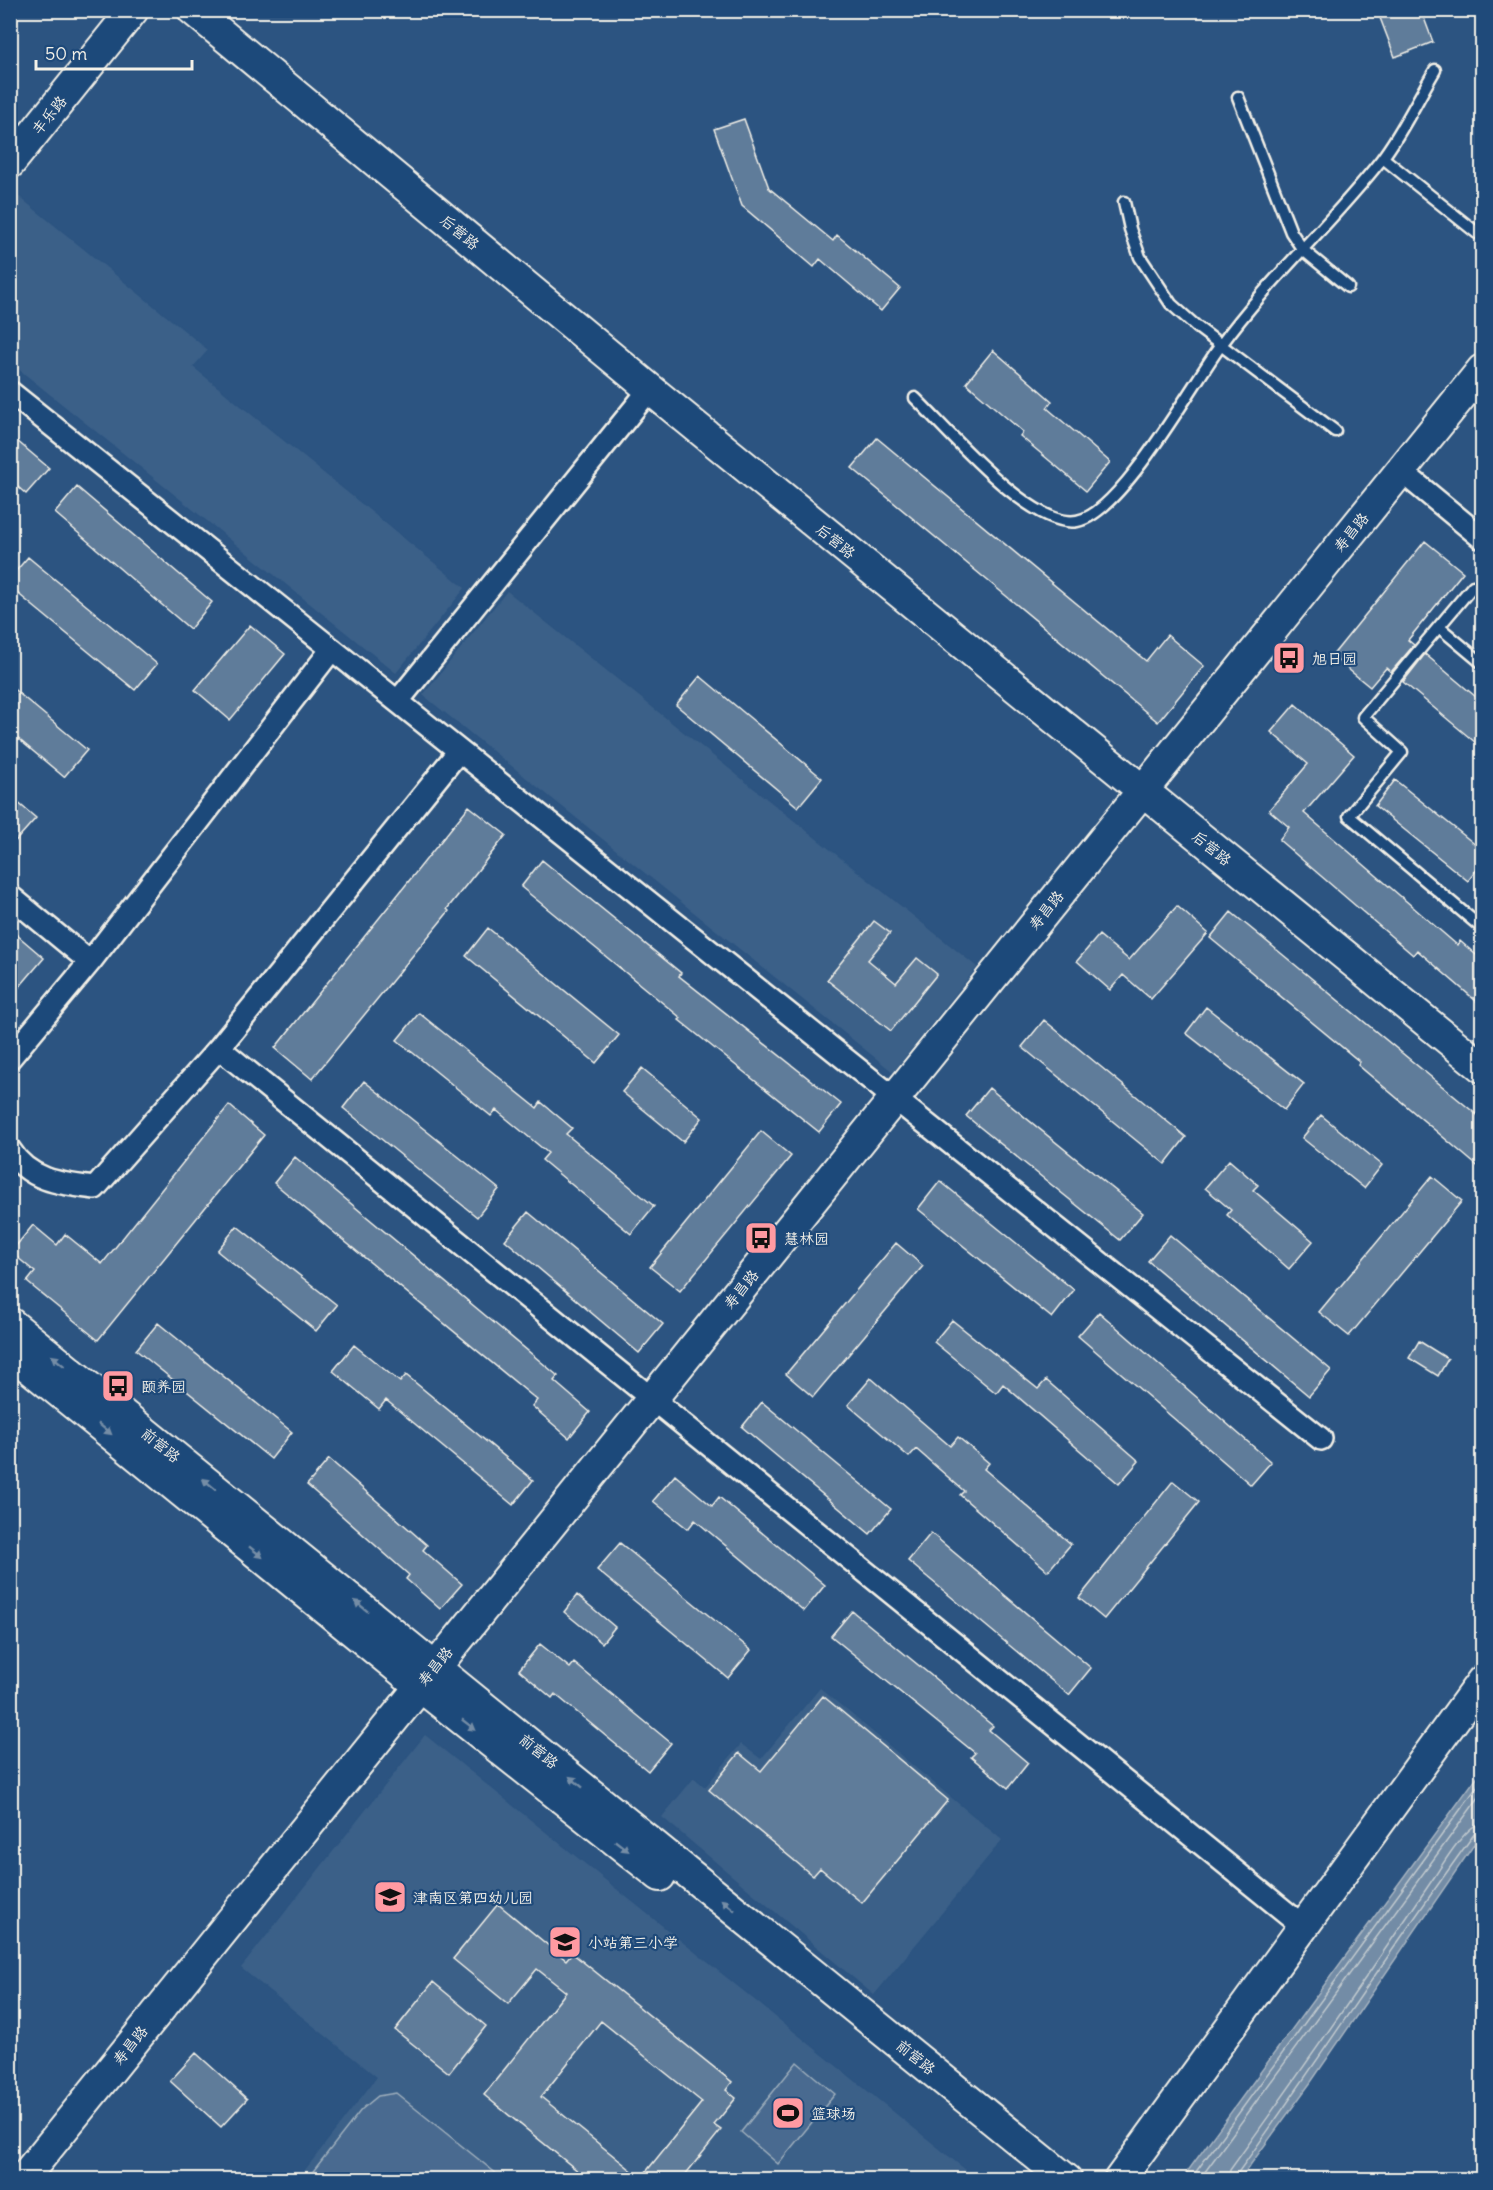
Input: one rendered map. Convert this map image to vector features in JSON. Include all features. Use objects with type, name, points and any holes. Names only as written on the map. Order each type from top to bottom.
[{"type":"street","name":"丰乐路","points":[[10,139],[114,10]]},
{"type":"street","name":"丰乐路","points":[[10,163],[133,10]]},
{"type":"street","name":"后营路","points":[[193,10],[650,389],[1482,1067]]},
{"type":"street","name":"寿昌路","points":[[1406,476],[1482,370]]},
{"type":"street","points":[[398,701],[650,389]]},
{"type":"street","name":"寿昌路","points":[[22,2180],[433,1675],[468,1637],[1406,476],[1482,391]]},
{"type":"street","points":[[10,392],[1321,1439]]},
{"type":"street","points":[[1406,476],[1482,538]]},
{"type":"street","points":[[10,1058],[90,962],[332,650]]},
{"type":"street","points":[[14,1164],[58,1184],[95,1188],[219,1048],[459,751]]},
{"type":"street","points":[[10,896],[90,962]]},
{"type":"street","points":[[219,1048],[1304,1927]]},
{"type":"street","name":"前营路","points":[[10,1323],[398,1652]]},
{"type":"street","name":"前营路","points":[[10,1352],[398,1652]]},
{"type":"street","points":[[433,1675],[410,1667],[398,1652],[438,1646],[468,1637]]},
{"type":"street","name":"寿昌路","points":[[44,2180],[433,1675]]},
{"type":"street","name":"前营路","points":[[433,1675],[1042,2180]]},
{"type":"street","name":"前营路","points":[[433,1675],[1067,2180]]},
{"type":"street","points":[[1119,2180],[1482,1681]]},
{"type":"lane","points":[[915,398],[1009,490],[1036,512],[1058,521],[1078,521],[1097,512],[1138,467],[1183,406],[1220,345],[1383,158],[1435,70]]},
{"type":"lane","points":[[1238,97],[1291,232],[1303,250],[1348,287]]},
{"type":"lane","points":[[1383,158],[1477,233]]},
{"type":"lane","points":[[1124,202],[1140,257],[1171,304],[1220,345],[1335,431]]},
{"type":"lane","points":[[1473,586],[1363,717],[1402,752],[1349,816],[1482,928]]},
{"type":"lane","points":[[1439,627],[1482,663]]},
{"type":"shaded area","points":[[12,191],[208,350],[193,367],[465,588],[396,673],[11,363]]},
{"type":"shaded area","points":[[507,591],[977,967],[893,1072],[423,695]]},
{"type":"shaded area","points":[[820,1688],[1002,1840],[874,1995],[662,1817],[694,1778],[705,1787],[741,1744],[761,1759]]},
{"type":"shaded area","name":"小站第三小学","points":[[425,1735],[977,2179],[298,2179],[377,2077],[241,1968]]},
{"type":"shaded area","name":"篮球场","points":[[797,2062],[835,2094],[778,2164],[741,2132]]},
{"type":"shaded area","points":[[396,2093],[503,2179],[307,2179],[361,2110],[378,2096]]},
{"type":"water","points":[[1482,1770],[1482,1833],[1311,2082],[1240,2179],[1182,2179]]},
{"type":"building","points":[[1377,10],[1421,10],[1433,42],[1395,57]]},
{"type":"building","points":[[744,119],[769,188],[833,241],[837,235],[900,288],[881,311],[820,259],[814,267],[742,206],[714,129]]},
{"type":"building","points":[[993,350],[1052,401],[1047,408],[1110,462],[1086,491],[1020,436],[1023,432],[966,383]]},
{"type":"building","points":[[10,435],[49,468],[26,494],[10,480]]},
{"type":"building","points":[[877,438],[1146,661],[1167,635],[1204,666],[1158,722],[852,468]]},
{"type":"building","points":[[77,487],[212,602],[190,629],[55,513]]},
{"type":"building","points":[[1425,541],[1463,572],[1408,640],[1414,645],[1391,672],[1386,668],[1370,687],[1332,656]]},
{"type":"building","points":[[28,557],[157,664],[135,690],[10,587],[10,578]]},
{"type":"building","points":[[250,625],[285,654],[230,720],[195,690]]},
{"type":"building","points":[[1425,654],[1482,702],[1482,748],[1403,682]]},
{"type":"building","points":[[700,676],[822,778],[798,807],[676,705]]},
{"type":"building","points":[[10,686],[87,750],[64,777],[10,732]]},
{"type":"building","points":[[1295,704],[1354,755],[1304,813],[1457,945],[1460,941],[1482,960],[1482,1006],[1417,950],[1413,955],[1279,840],[1289,827],[1269,810],[1308,764],[1271,732]]},
{"type":"building","points":[[1395,780],[1482,850],[1482,863],[1468,881],[1375,806]]},
{"type":"building","points":[[10,796],[36,818],[10,847]]},
{"type":"building","points":[[469,806],[506,835],[447,909],[449,911],[312,1079],[275,1048]]},
{"type":"building","points":[[542,860],[681,973],[679,976],[841,1104],[819,1132],[679,1020],[681,1018],[521,887]]},
{"type":"building","points":[[1177,906],[1208,933],[1151,999],[1123,975],[1110,990],[1077,961],[1099,935],[1129,960]]},
{"type":"building","points":[[1231,912],[1482,1119],[1482,1170],[1358,1065],[1360,1062],[1210,938]]},
{"type":"building","points":[[874,921],[890,933],[868,960],[896,983],[917,958],[937,974],[891,1031],[827,980]]},
{"type":"building","points":[[488,928],[619,1035],[596,1063],[466,956]]},
{"type":"building","points":[[10,929],[44,958],[10,998]]},
{"type":"building","points":[[1206,1007],[1304,1084],[1284,1110],[1186,1033]]},
{"type":"building","points":[[419,1013],[537,1108],[541,1102],[572,1128],[566,1134],[654,1206],[631,1234],[542,1160],[548,1153],[496,1110],[491,1116],[397,1040]]},
{"type":"building","points":[[1044,1020],[1186,1137],[1165,1164],[1022,1047]]},
{"type":"building","points":[[642,1068],[702,1118],[683,1142],[622,1092]]},
{"type":"building","points":[[364,1081],[499,1189],[477,1217],[343,1108]]},
{"type":"building","points":[[989,1088],[1143,1213],[1120,1240],[966,1116]]},
{"type":"building","points":[[229,1105],[264,1135],[98,1340],[27,1282],[35,1272],[11,1252],[33,1225],[57,1245],[65,1234],[102,1264]]},
{"type":"building","points":[[1321,1115],[1382,1165],[1364,1188],[1302,1138]]},
{"type":"building","points":[[761,1131],[791,1156],[680,1291],[650,1267]]},
{"type":"building","points":[[295,1157],[558,1376],[554,1381],[590,1412],[569,1438],[532,1406],[537,1400],[274,1183]]},
{"type":"building","points":[[1229,1160],[1258,1185],[1253,1190],[1313,1241],[1289,1269],[1227,1215],[1231,1210],[1205,1188]]},
{"type":"building","points":[[1432,1176],[1462,1201],[1349,1336],[1319,1312]]},
{"type":"building","points":[[940,1181],[1074,1290],[1052,1318],[918,1209]]},
{"type":"building","points":[[528,1212],[663,1324],[639,1353],[505,1240]]},
{"type":"building","points":[[237,1226],[337,1305],[316,1331],[217,1251]]},
{"type":"building","points":[[1170,1235],[1331,1370],[1309,1396],[1148,1261]]},
{"type":"building","points":[[896,1243],[923,1266],[813,1397],[786,1374]]},
{"type":"building","points":[[1099,1312],[1271,1462],[1251,1485],[1078,1336]]},
{"type":"building","points":[[952,1320],[1038,1389],[1046,1380],[1139,1461],[1119,1484],[1003,1384],[996,1393],[934,1342]]},
{"type":"building","points":[[158,1323],[292,1432],[271,1459],[136,1350]]},
{"type":"building","points":[[1419,1341],[1448,1359],[1438,1376],[1409,1358]]},
{"type":"building","points":[[354,1345],[400,1382],[406,1375],[533,1480],[513,1505],[386,1400],[379,1409],[333,1371]]},
{"type":"building","points":[[871,1378],[950,1446],[958,1437],[989,1463],[984,1469],[1071,1544],[1048,1571],[960,1495],[964,1491],[916,1449],[909,1457],[848,1405]]},
{"type":"building","points":[[762,1402],[891,1509],[870,1534],[742,1427]]},
{"type":"building","points":[[329,1459],[427,1545],[423,1550],[462,1584],[440,1609],[406,1579],[409,1575],[307,1485]]},
{"type":"building","points":[[675,1475],[712,1506],[719,1497],[825,1585],[804,1611],[695,1520],[688,1529],[653,1501]]},
{"type":"building","points":[[1173,1481],[1199,1502],[1104,1619],[1079,1598]]},
{"type":"building","points":[[931,1533],[1091,1668],[1069,1695],[908,1561]]},
{"type":"building","points":[[620,1543],[751,1650],[728,1678],[597,1570]]},
{"type":"building","points":[[577,1595],[615,1627],[602,1643],[564,1612]]},
{"type":"building","points":[[852,1611],[993,1726],[989,1730],[1028,1763],[1008,1788],[971,1757],[975,1753],[831,1636]]},
{"type":"building","points":[[540,1644],[570,1668],[574,1663],[671,1743],[648,1771],[555,1694],[552,1698],[519,1670]]},
{"type":"building","points":[[823,1696],[948,1800],[862,1903],[820,1868],[813,1876],[709,1790],[739,1753],[761,1771]]},
{"type":"building","points":[[498,1904],[566,1960],[572,1953],[732,2082],[726,2090],[736,2098],[714,2125],[721,2130],[681,2180],[589,2180],[484,2095],[566,1992],[537,1969],[508,2004],[453,1959]],"holes":[[[601,2021],[702,2102],[641,2178],[541,2097]]]},
{"type":"building","points":[[433,1982],[486,2026],[449,2073],[395,2030]]},
{"type":"building","points":[[196,2053],[247,2099],[221,2127],[170,2081]]},
{"type":"place","name":"旭日园","points":[[1289,658]]},
{"type":"place","name":"慧林园","points":[[761,1238]]},
{"type":"place","name":"颐养园","points":[[118,1386]]},
{"type":"place","name":"津南区第四幼儿园","points":[[390,1897]]},
{"type":"place","name":"小站第三小学","points":[[565,1942]]},
{"type":"place","name":"篮球场","points":[[788,2113]]}]
